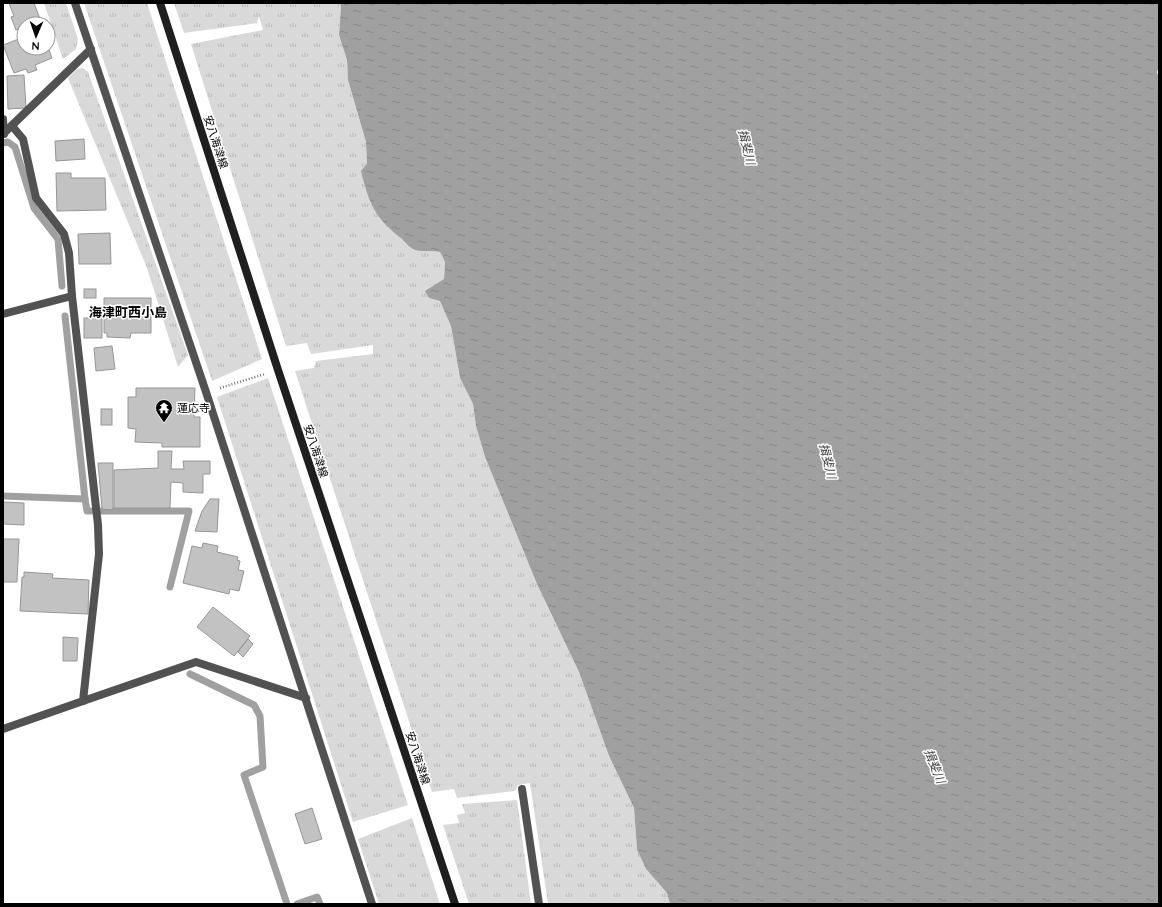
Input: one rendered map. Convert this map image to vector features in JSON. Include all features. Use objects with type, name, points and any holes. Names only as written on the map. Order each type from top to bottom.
[{"type":"main road","name":"安八海津線","points":[[160,3],[278,370],[455,904]]},
{"type":"street","points":[[75,3],[206,392],[372,904]]},
{"type":"street","points":[[3,134],[91,50]]},
{"type":"street","points":[[3,120],[3,134]]},
{"type":"street","points":[[12,126],[23,139],[36,198],[64,234],[69,254],[72,296],[99,533],[99,554],[83,701]]},
{"type":"street","points":[[3,314],[72,296]]},
{"type":"street","points":[[3,729],[196,662],[306,698]]},
{"type":"street","points":[[522,789],[539,904]]},
{"type":"path","points":[[206,392],[278,370]]},
{"type":"green space","points":[[44,3],[66,3],[78,39],[76,49],[63,59],[56,38],[56,16],[48,16]]},
{"type":"green space","points":[[84,3],[147,3],[262,359],[212,381]]},
{"type":"green space","points":[[174,3],[340,3],[339,35],[347,60],[348,80],[366,142],[367,164],[415,250],[440,252],[445,262],[444,279],[426,291],[429,298],[441,301],[451,326],[460,378],[473,404],[476,426],[485,457],[537,584],[579,672],[609,756],[634,808],[637,850],[646,869],[667,893],[670,904],[548,904],[530,783],[518,785],[515,791],[457,798],[454,789],[432,792],[295,371],[314,368],[316,361],[373,354],[373,345],[311,354],[307,343],[286,346],[191,44],[263,30],[259,16],[257,23],[184,33]]},
{"type":"green space","points":[[83,68],[88,72],[188,355],[178,367],[147,268],[68,78],[77,69]]},
{"type":"green space","points":[[268,378],[408,805],[353,822],[217,397]]},
{"type":"green space","points":[[517,800],[531,904],[469,904],[443,825],[459,823],[457,815],[465,813],[462,804]]},
{"type":"green space","points":[[412,818],[440,904],[379,904],[358,839]]},
{"type":"water","name":"揖斐川","points":[[340,3],[1159,3],[1159,68],[1157,72],[1159,78],[1159,904],[670,904],[667,893],[646,869],[637,850],[634,808],[609,756],[579,672],[537,584],[485,457],[476,426],[473,404],[460,378],[451,326],[440,301],[429,298],[425,291],[444,279],[445,262],[440,252],[418,251],[409,246],[384,223],[370,201],[361,171],[367,164],[366,142],[348,80],[347,60],[339,35]]},
{"type":"building","points":[[9,3],[34,3],[39,16],[16,16],[16,30],[11,17],[14,16]]},
{"type":"building","points":[[16,40],[16,56],[51,56],[52,58],[35,65],[37,70],[28,73],[26,69],[14,73],[3,45]]},
{"type":"building","points":[[24,75],[26,108],[8,109],[7,76]]},
{"type":"building","points":[[84,139],[85,159],[56,161],[55,141]]},
{"type":"building","points":[[56,173],[71,173],[71,178],[105,178],[106,210],[57,211]]},
{"type":"building","points":[[110,233],[111,264],[79,264],[78,234]]},
{"type":"building","points":[[84,289],[96,289],[96,298],[84,298]]},
{"type":"building","points":[[104,298],[151,298],[151,333],[131,333],[130,338],[107,337],[107,333],[104,333]]},
{"type":"building","points":[[84,318],[102,318],[102,338],[84,338]]},
{"type":"building","points":[[112,346],[115,369],[96,371],[94,348]]},
{"type":"building","name":"蓮応寺","points":[[136,388],[195,388],[194,417],[200,417],[200,447],[162,447],[162,443],[135,442],[136,429],[128,428],[128,397],[136,397]]},
{"type":"building","points":[[101,409],[112,409],[112,425],[101,425]]},
{"type":"building","points":[[158,451],[172,451],[171,469],[184,469],[183,461],[210,461],[210,474],[203,474],[203,493],[183,492],[183,483],[171,482],[170,508],[114,508],[114,470],[158,468]]},
{"type":"building","points":[[98,463],[113,463],[113,510],[102,509]]},
{"type":"building","points":[[210,499],[219,499],[217,532],[195,531],[202,511]]},
{"type":"building","points":[[3,502],[24,503],[24,525],[3,524]]},
{"type":"building","points":[[3,539],[19,539],[17,582],[3,582]]},
{"type":"building","points":[[203,543],[218,546],[217,552],[238,557],[237,560],[240,561],[238,570],[244,571],[239,591],[230,589],[229,594],[183,583],[192,546],[202,548]]},
{"type":"building","points":[[24,572],[53,574],[52,578],[89,580],[88,614],[20,611],[22,577],[24,577]]},
{"type":"building","points":[[213,607],[250,636],[234,656],[197,627]]},
{"type":"building","points":[[63,637],[78,638],[77,661],[63,661]]},
{"type":"building","points":[[248,639],[253,644],[243,657],[238,652]]},
{"type":"building","points":[[312,808],[322,839],[305,844],[295,814]]},
{"type":"waterway","points":[[3,143],[8,142],[15,147],[34,208],[58,239],[62,286]]},
{"type":"waterway","points":[[3,496],[85,499],[65,316]]},
{"type":"waterway","points":[[85,499],[87,511],[91,511]]},
{"type":"waterway","points":[[101,511],[189,511],[170,587]]},
{"type":"waterway","points":[[190,674],[254,705],[260,716],[263,767],[244,775],[287,904]]},
{"type":"waterway","points":[[297,904],[317,897],[320,904]]},
{"type":"place","name":"蓮応寺","points":[[164,423]]},
{"type":"district","name":"海津町西小島","points":[[128,312]]}]
